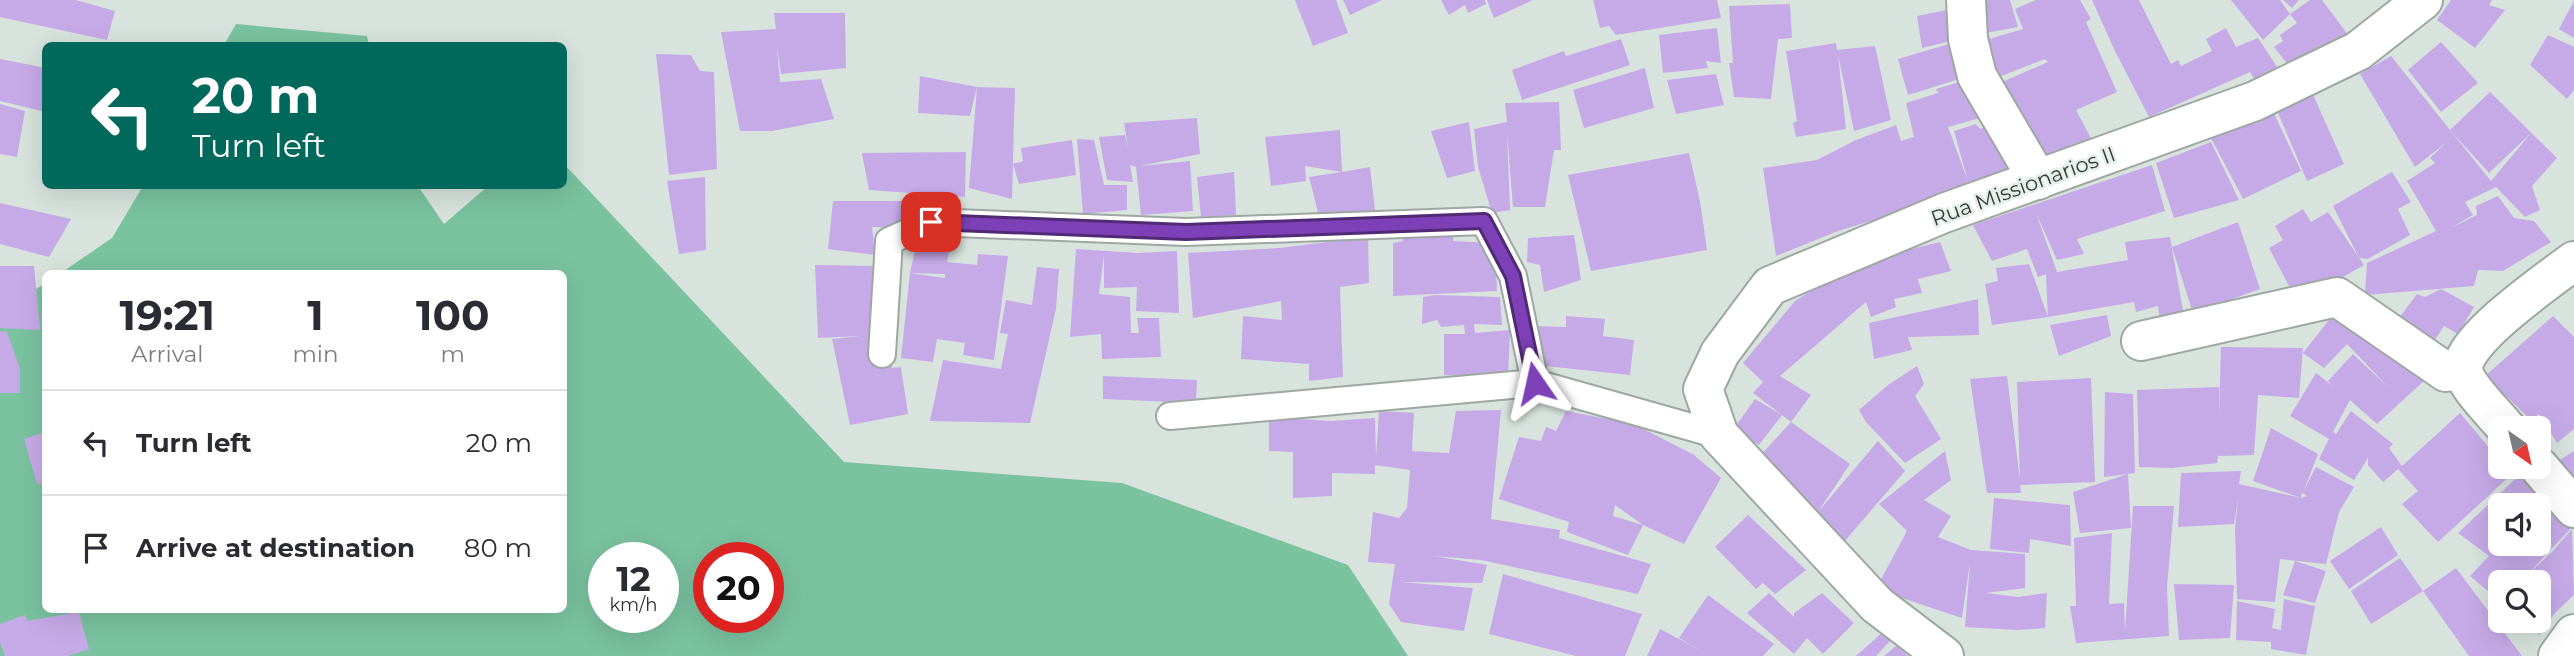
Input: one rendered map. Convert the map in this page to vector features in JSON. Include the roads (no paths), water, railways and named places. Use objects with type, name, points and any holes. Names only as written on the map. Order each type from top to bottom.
[{"type":"street","points":[[1966,0],[1968,39],[1977,76],[2038,180]]},
{"type":"street","name":"Rua Missionarios II","points":[[1719,435],[1703,389],[1720,353],[1770,286],[1944,213],[2255,101],[2358,51],[2423,0]]},
{"type":"street","points":[[2496,416],[2470,385],[2463,370],[2465,357],[2498,319],[2574,261]]},
{"type":"street","points":[[2141,341],[2337,297],[2446,372],[2463,370]]},
{"type":"street","points":[[1719,435],[1877,606],[1944,656]]},
{"type":"street","points":[[2550,480],[2574,508]]},
{"type":"street","points":[[2558,656],[2574,634]]},
{"type":"lane","points":[[882,354],[889,241],[931,222],[1186,232],[1484,221],[1513,276],[1535,383]]},
{"type":"lane","points":[[1170,416],[1535,383],[1719,435]]}]
